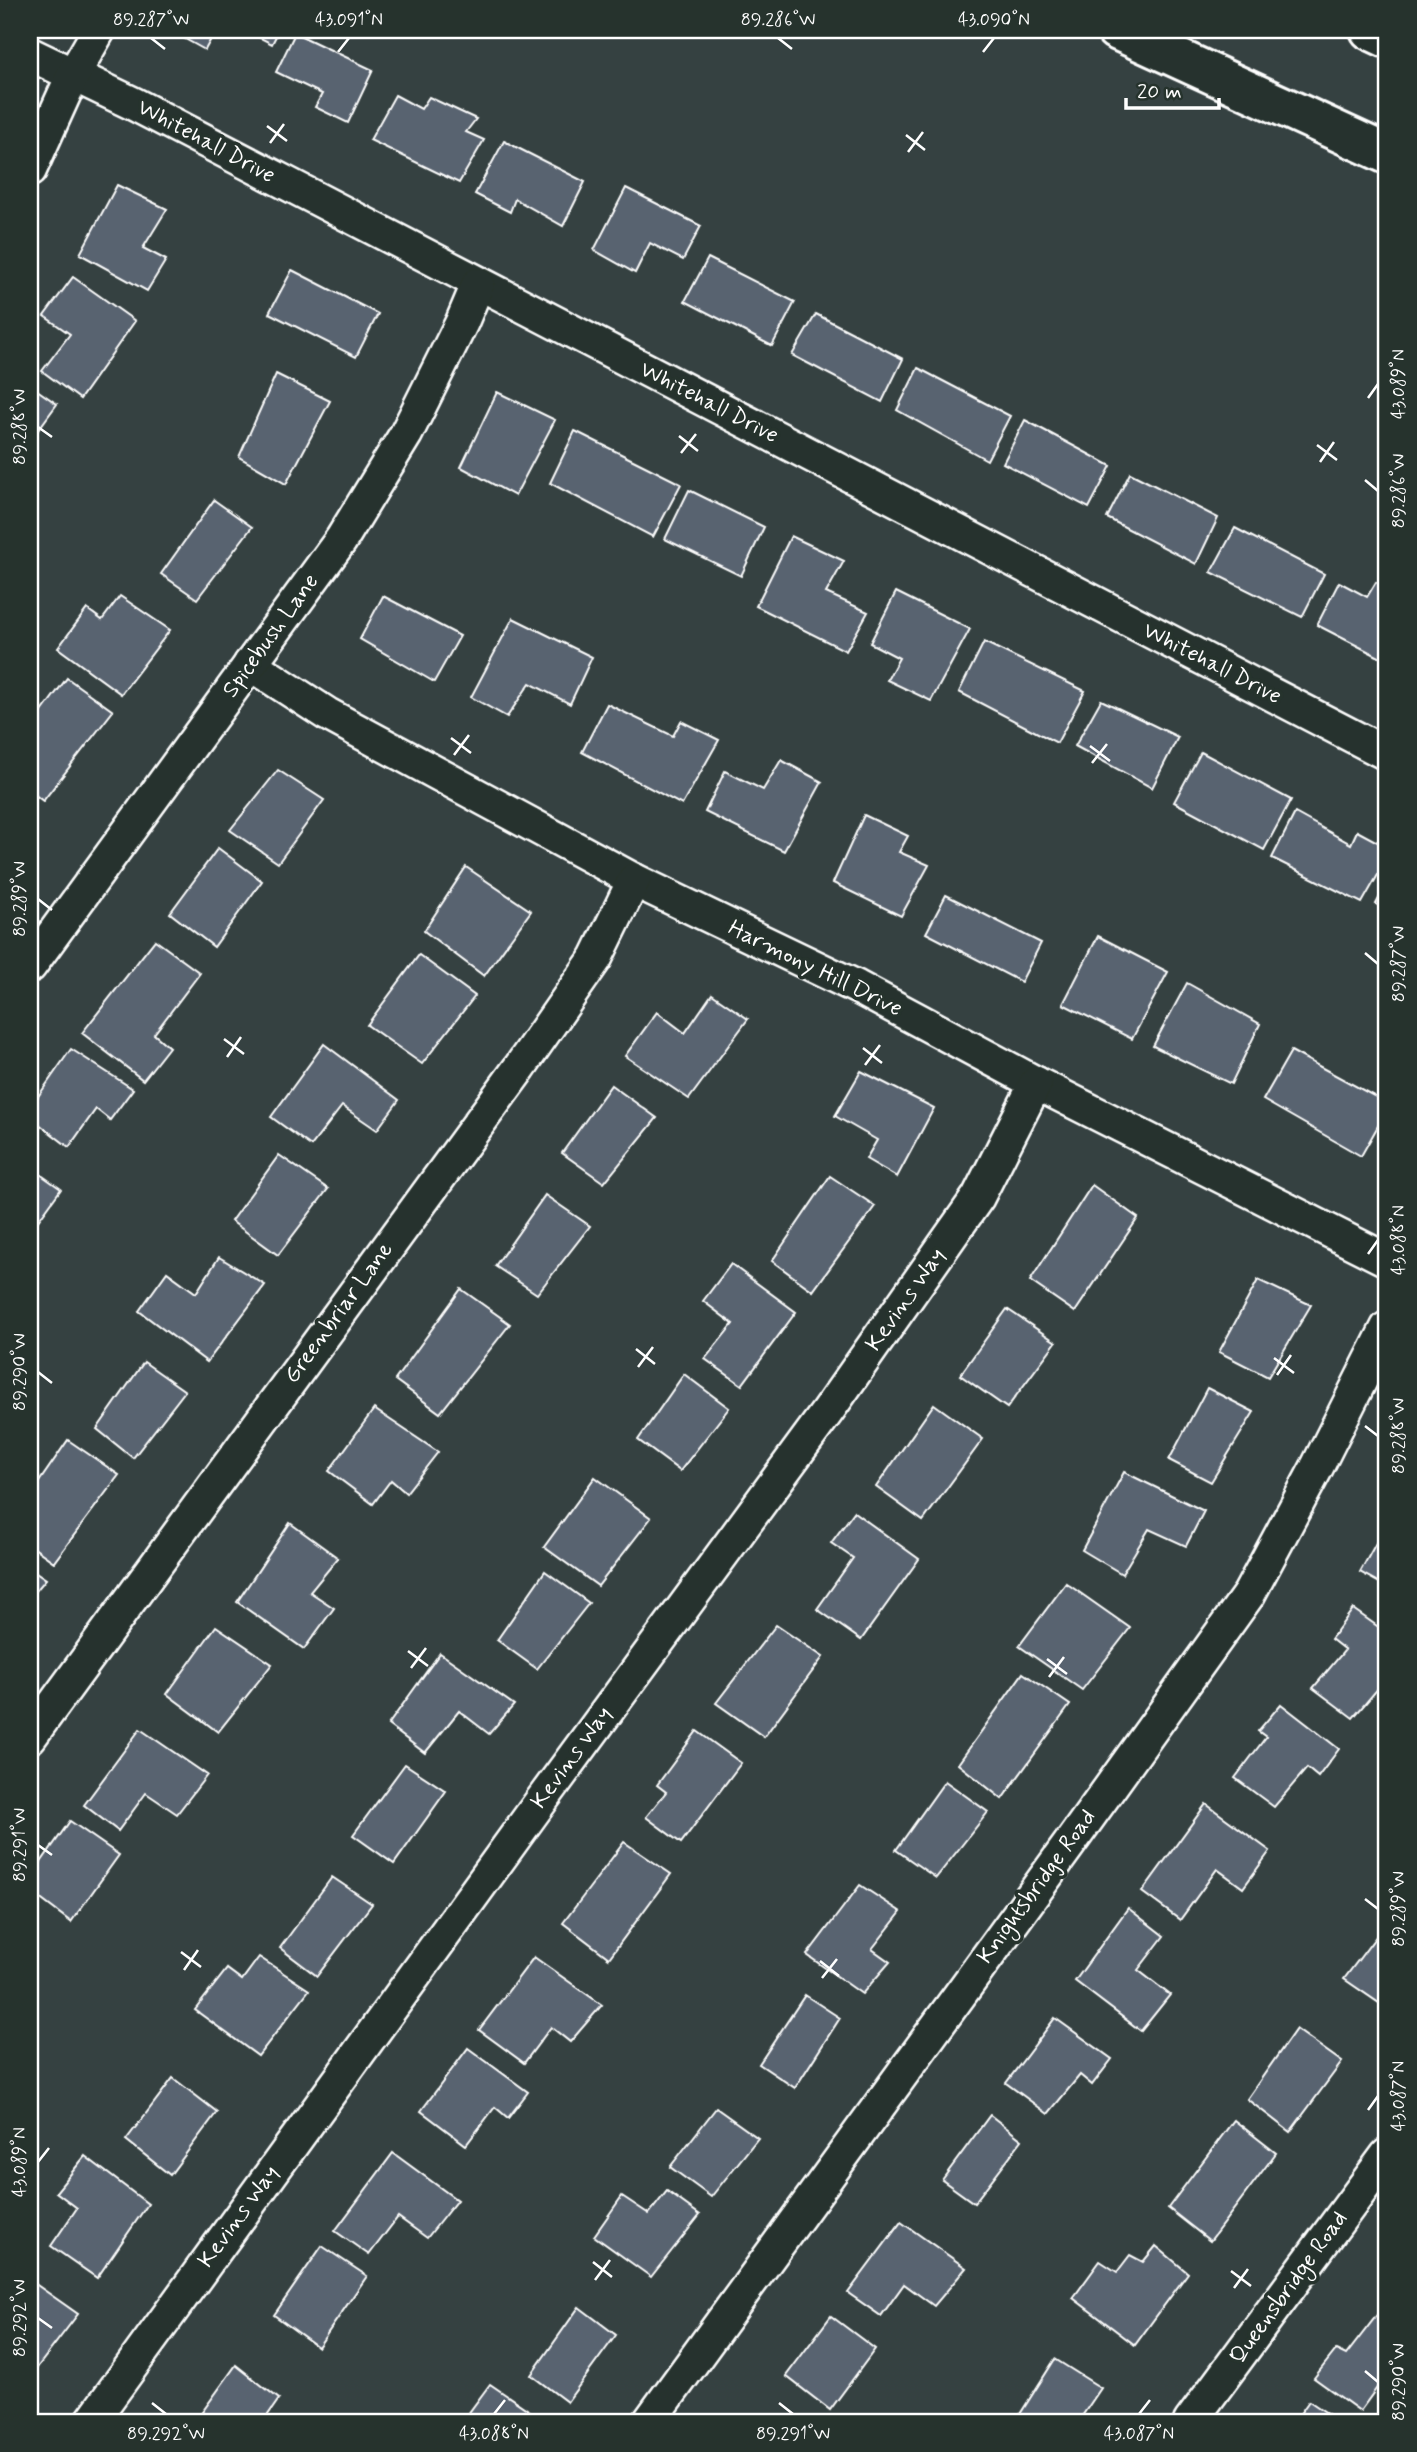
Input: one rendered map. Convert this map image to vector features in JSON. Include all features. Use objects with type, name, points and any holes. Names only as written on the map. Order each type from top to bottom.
[{"type":"highway","points":[[1116,30],[1387,154]]},
{"type":"highway","points":[[1370,30],[1387,38]]},
{"type":"street","points":[[30,170],[73,75],[99,30]]},
{"type":"street","name":"Whitehall Drive","points":[[30,54],[134,104],[1387,754]]},
{"type":"street","name":"Spicebush Lane","points":[[30,966],[341,540],[406,435],[478,284]]},
{"type":"street","name":"Harmony Hill Drive","points":[[250,664],[327,714],[634,880],[857,987],[1036,1083],[1387,1259]]},
{"type":"street","name":"Greenbriar Lane","points":[[30,1737],[528,1056],[596,958],[634,880]]},
{"type":"street","name":"Kevins Way","points":[[91,2422],[835,1401],[978,1197],[1036,1083]]},
{"type":"street","name":"Knightsbridge Road","points":[[649,2422],[1248,1594],[1316,1469],[1387,1328]]},
{"type":"street","name":"Queensbridge Road","points":[[1190,2422],[1387,2155]]},
{"type":"building","points":[[169,30],[216,30],[205,50]]},
{"type":"building","points":[[245,30],[279,30],[272,44]]},
{"type":"building","points":[[295,33],[373,70],[348,123],[315,107],[322,94],[276,72]]},
{"type":"building","points":[[395,95],[421,109],[429,97],[476,119],[466,132],[484,140],[459,183],[370,140]]},
{"type":"building","points":[[504,141],[585,182],[563,226],[515,199],[510,212],[475,194]]},
{"type":"building","points":[[117,185],[167,209],[143,248],[166,260],[147,291],[80,254]]},
{"type":"building","points":[[626,188],[701,226],[683,260],[650,243],[635,273],[594,250]]},
{"type":"building","points":[[708,258],[795,302],[772,346],[685,301]]},
{"type":"building","points":[[292,270],[378,314],[356,357],[269,313]]},
{"type":"building","points":[[73,277],[135,321],[80,399],[42,371],[70,334],[44,316]]},
{"type":"building","points":[[816,314],[903,359],[882,402],[792,355]]},
{"type":"building","points":[[918,368],[1010,416],[987,460],[897,410]]},
{"type":"building","points":[[276,374],[330,401],[286,484],[239,457]]},
{"type":"building","points":[[30,385],[57,404],[30,441]]},
{"type":"building","points":[[497,392],[555,420],[515,496],[461,467]]},
{"type":"building","points":[[1025,420],[1111,466],[1089,508],[1003,463]]},
{"type":"building","points":[[575,431],[681,484],[653,537],[550,483]]},
{"type":"building","points":[[1130,473],[1218,518],[1196,564],[1107,518]]},
{"type":"building","points":[[689,490],[764,527],[741,576],[665,539]]},
{"type":"building","points":[[214,500],[252,527],[197,599],[161,574]]},
{"type":"building","points":[[1235,528],[1324,574],[1302,617],[1211,572]]},
{"type":"building","points":[[791,536],[844,561],[826,593],[868,612],[846,651],[756,606]]},
{"type":"building","points":[[1339,582],[1367,597],[1376,582],[1387,587],[1387,661],[1317,625]]},
{"type":"building","points":[[896,592],[970,629],[931,701],[887,680],[899,658],[870,643]]},
{"type":"building","points":[[120,596],[170,630],[121,694],[58,648],[87,609],[102,620]]},
{"type":"building","points":[[383,596],[460,636],[434,682],[360,639]]},
{"type":"building","points":[[513,618],[592,657],[570,704],[530,683],[507,717],[471,697]]},
{"type":"building","points":[[984,642],[1085,691],[1057,743],[959,692]]},
{"type":"building","points":[[67,678],[113,711],[43,801],[30,791],[30,728]]},
{"type":"building","points":[[1101,700],[1178,737],[1152,788],[1075,746]]},
{"type":"building","points":[[607,704],[673,736],[681,721],[719,740],[682,805],[582,752]]},
{"type":"building","points":[[1201,752],[1291,800],[1264,850],[1174,802]]},
{"type":"building","points":[[781,760],[822,782],[784,851],[705,812],[725,771],[763,790]]},
{"type":"building","points":[[278,770],[324,800],[278,863],[230,830]]},
{"type":"building","points":[[1295,813],[1351,844],[1357,831],[1387,847],[1387,859],[1362,903],[1272,858]]},
{"type":"building","points":[[864,815],[908,836],[899,852],[929,865],[901,916],[833,883]]},
{"type":"building","points":[[218,848],[262,881],[214,947],[170,913]]},
{"type":"building","points":[[466,867],[531,911],[484,976],[424,931]]},
{"type":"building","points":[[1387,883],[1387,910],[1376,904]]},
{"type":"building","points":[[946,895],[1041,943],[1021,982],[926,933]]},
{"type":"building","points":[[1098,936],[1168,972],[1132,1039],[1063,1004]]},
{"type":"building","points":[[155,940],[200,973],[154,1034],[169,1047],[143,1080],[82,1033]]},
{"type":"building","points":[[419,955],[475,996],[422,1064],[367,1025]]},
{"type":"building","points":[[1187,983],[1260,1024],[1231,1084],[1153,1046]]},
{"type":"building","points":[[712,994],[748,1019],[689,1099],[625,1056],[657,1012],[685,1033]]},
{"type":"building","points":[[324,1044],[399,1100],[377,1130],[342,1106],[311,1146],[271,1117]]},
{"type":"building","points":[[71,1049],[133,1089],[110,1120],[96,1109],[69,1147],[30,1117],[30,1108]]},
{"type":"building","points":[[1291,1051],[1387,1103],[1387,1110],[1361,1156],[1263,1100]]},
{"type":"building","points":[[861,1071],[934,1108],[897,1177],[866,1159],[877,1140],[835,1116]]},
{"type":"building","points":[[611,1085],[657,1118],[604,1183],[562,1153]]},
{"type":"building","points":[[279,1155],[328,1189],[278,1255],[231,1221]]},
{"type":"building","points":[[30,1167],[61,1189],[30,1232]]},
{"type":"building","points":[[830,1176],[875,1206],[813,1291],[772,1261]]},
{"type":"building","points":[[1092,1185],[1138,1218],[1075,1312],[1030,1281]]},
{"type":"building","points":[[545,1195],[590,1226],[537,1294],[495,1266]]},
{"type":"building","points":[[219,1257],[265,1285],[207,1362],[139,1311],[167,1272],[196,1293]]},
{"type":"building","points":[[731,1264],[796,1312],[742,1385],[705,1359],[733,1324],[703,1301]]},
{"type":"building","points":[[1258,1280],[1311,1305],[1268,1377],[1219,1352]]},
{"type":"building","points":[[461,1289],[510,1324],[440,1413],[395,1380]]},
{"type":"building","points":[[1007,1309],[1056,1342],[1007,1408],[960,1375]]},
{"type":"building","points":[[144,1362],[185,1391],[133,1458],[97,1429]]},
{"type":"building","points":[[684,1374],[729,1408],[680,1471],[638,1440]]},
{"type":"building","points":[[1207,1388],[1254,1412],[1211,1482],[1169,1460]]},
{"type":"building","points":[[934,1404],[983,1439],[923,1521],[876,1487]]},
{"type":"building","points":[[374,1409],[438,1452],[406,1493],[391,1480],[373,1504],[329,1471]]},
{"type":"building","points":[[68,1440],[119,1475],[54,1562],[30,1545],[30,1495]]},
{"type":"building","points":[[1124,1472],[1204,1511],[1186,1546],[1149,1529],[1122,1574],[1082,1550]]},
{"type":"building","points":[[595,1477],[651,1518],[598,1586],[544,1547]]},
{"type":"building","points":[[854,1512],[919,1559],[861,1640],[817,1609],[853,1558],[831,1543]]},
{"type":"building","points":[[290,1523],[338,1558],[310,1592],[334,1608],[304,1649],[237,1602]]},
{"type":"building","points":[[1387,1523],[1387,1587],[1360,1572]]},
{"type":"building","points":[[30,1568],[46,1579],[30,1598]]},
{"type":"building","points":[[545,1571],[589,1603],[537,1669],[497,1640]]},
{"type":"building","points":[[1066,1583],[1130,1628],[1082,1690],[1019,1646]]},
{"type":"building","points":[[1353,1609],[1387,1633],[1387,1678],[1353,1718],[1313,1688],[1345,1650],[1331,1639]]},
{"type":"building","points":[[776,1625],[823,1657],[764,1737],[716,1703]]},
{"type":"building","points":[[216,1626],[272,1664],[218,1732],[167,1694]]},
{"type":"building","points":[[440,1653],[514,1705],[489,1734],[459,1711],[425,1753],[388,1725]]},
{"type":"building","points":[[1023,1673],[1070,1705],[1002,1799],[958,1764]]},
{"type":"building","points":[[1281,1704],[1339,1749],[1318,1777],[1307,1768],[1274,1807],[1235,1778],[1266,1737],[1258,1731]]},
{"type":"building","points":[[140,1729],[207,1775],[177,1814],[146,1793],[118,1831],[84,1805]]},
{"type":"building","points":[[697,1731],[741,1763],[681,1843],[646,1817],[666,1792],[657,1785]]},
{"type":"building","points":[[405,1764],[446,1791],[394,1864],[353,1835]]},
{"type":"building","points":[[945,1781],[988,1812],[936,1878],[896,1850]]},
{"type":"building","points":[[1206,1804],[1270,1851],[1243,1888],[1217,1869],[1180,1920],[1142,1892]]},
{"type":"building","points":[[70,1821],[119,1855],[71,1922],[30,1891],[30,1878]]},
{"type":"building","points":[[624,1842],[671,1874],[609,1958],[563,1923]]},
{"type":"building","points":[[332,1877],[372,1904],[317,1976],[280,1948]]},
{"type":"building","points":[[860,1885],[901,1912],[872,1949],[890,1962],[862,1994],[807,1955]]},
{"type":"building","points":[[1128,1908],[1164,1936],[1138,1970],[1170,1995],[1141,2031],[1075,1981]]},
{"type":"building","points":[[1387,1922],[1387,1998],[1382,2005],[1344,1979]]},
{"type":"building","points":[[259,1957],[309,1990],[258,2056],[195,2010],[227,1969],[242,1980]]},
{"type":"building","points":[[534,1957],[602,2005],[570,2042],[551,2027],[524,2063],[479,2030]]},
{"type":"building","points":[[805,1995],[840,2018],[795,2088],[759,2064]]},
{"type":"building","points":[[1055,2018],[1112,2059],[1092,2085],[1080,2075],[1048,2114],[1006,2083]]},
{"type":"building","points":[[1296,2029],[1342,2062],[1290,2132],[1247,2099]]},
{"type":"building","points":[[468,2048],[528,2092],[508,2118],[495,2107],[466,2145],[421,2111]]},
{"type":"building","points":[[173,2078],[217,2112],[170,2175],[126,2140]]},
{"type":"building","points":[[716,2108],[758,2138],[711,2197],[670,2167]]},
{"type":"building","points":[[990,2115],[1022,2140],[974,2203],[942,2180]]},
{"type":"building","points":[[1234,2120],[1276,2153],[1210,2241],[1168,2208]]},
{"type":"building","points":[[393,2153],[457,2200],[427,2238],[398,2217],[369,2255],[335,2231]]},
{"type":"building","points":[[85,2156],[148,2204],[97,2278],[51,2246],[77,2208],[56,2192]]},
{"type":"building","points":[[667,2191],[700,2215],[651,2277],[594,2236],[622,2196],[649,2214]]},
{"type":"building","points":[[901,2222],[966,2268],[934,2306],[904,2284],[881,2316],[848,2293]]},
{"type":"building","points":[[322,2246],[367,2276],[318,2347],[274,2315]]},
{"type":"building","points":[[1156,2246],[1188,2273],[1135,2345],[1073,2298],[1100,2261],[1117,2272],[1130,2255],[1143,2262]]},
{"type":"building","points":[[34,2283],[78,2314],[30,2377],[30,2289]]},
{"type":"building","points":[[1387,2302],[1387,2374],[1360,2411],[1314,2378],[1336,2350],[1346,2355]]},
{"type":"building","points":[[579,2307],[616,2335],[567,2402],[531,2375]]},
{"type":"building","points":[[831,2316],[875,2349],[830,2410],[786,2376]]},
{"type":"building","points":[[1055,2359],[1101,2388],[1078,2422],[1015,2422]]},
{"type":"building","points":[[236,2365],[279,2399],[263,2422],[195,2422]]},
{"type":"building","points":[[490,2384],[534,2414],[527,2422],[462,2422]]},
{"type":"building","points":[[1309,2401],[1340,2422],[1294,2422]]}]
